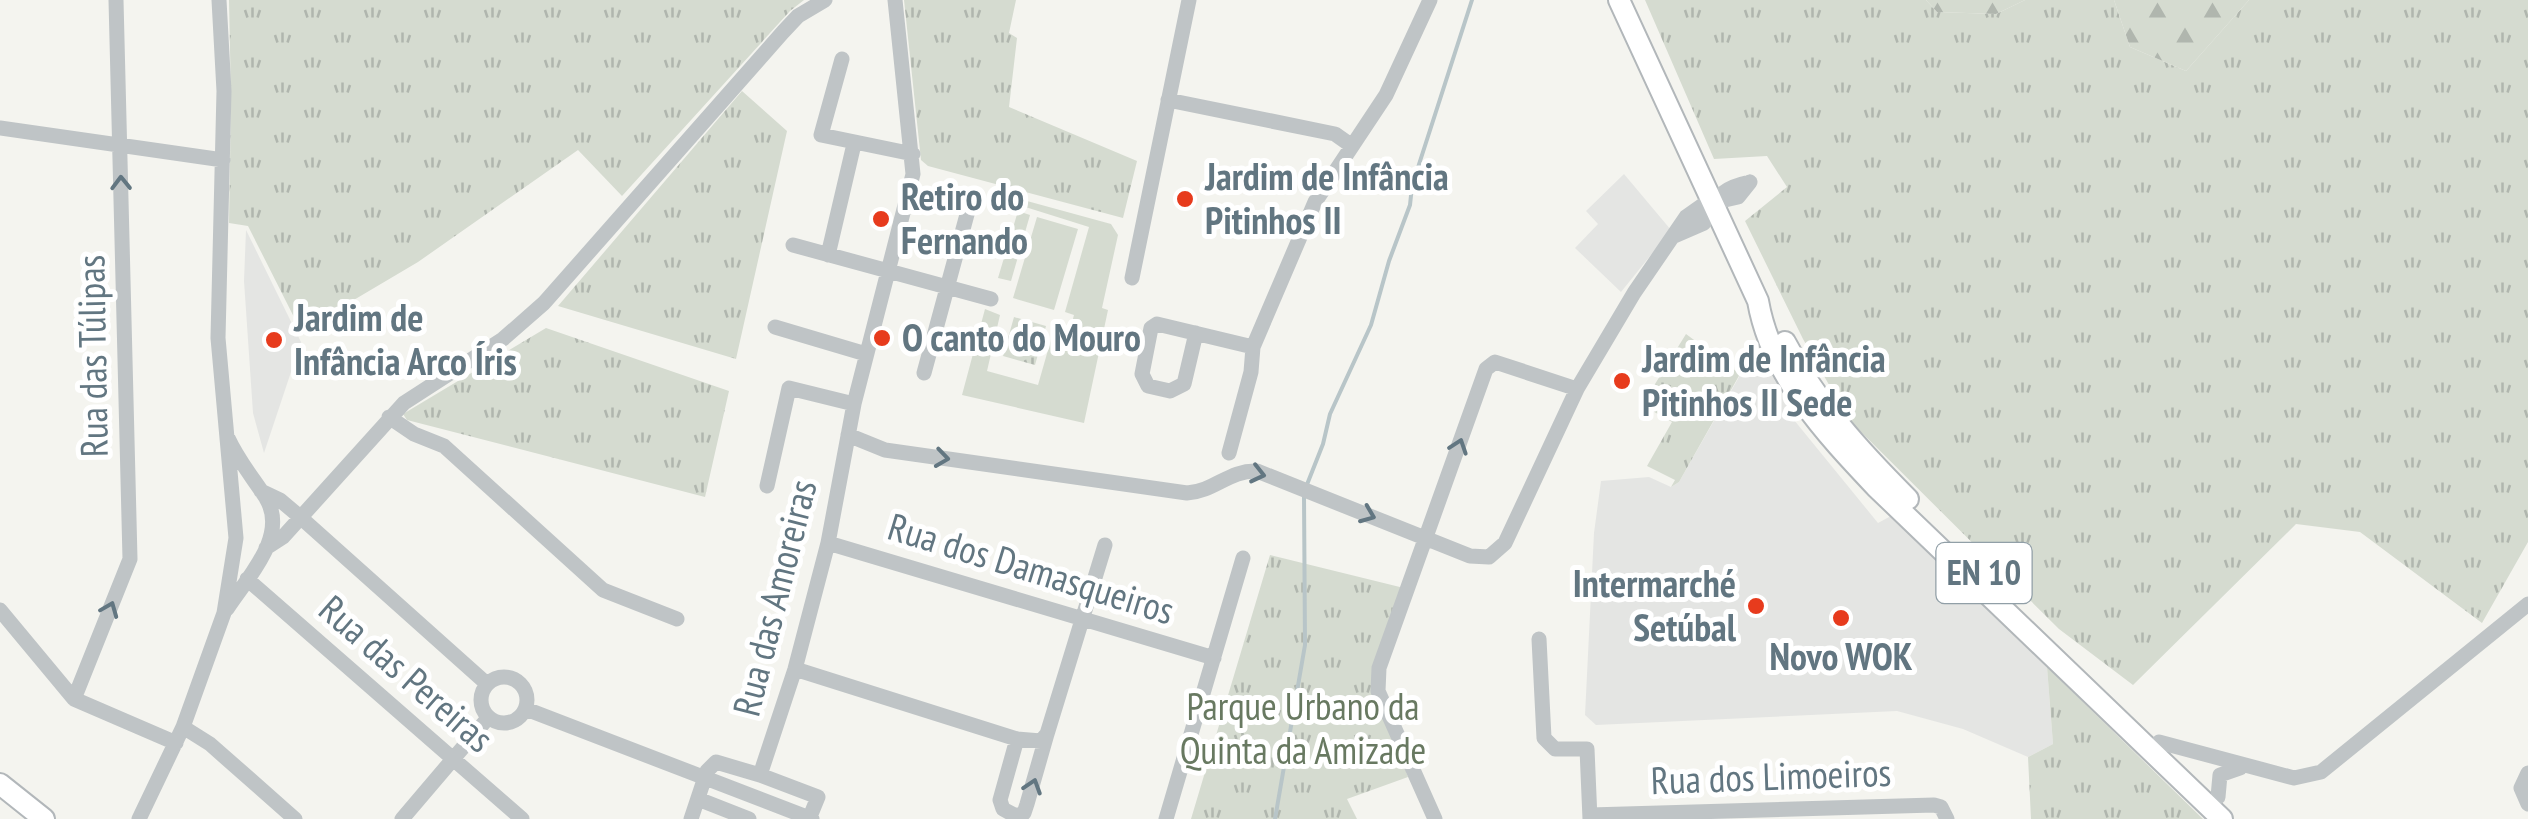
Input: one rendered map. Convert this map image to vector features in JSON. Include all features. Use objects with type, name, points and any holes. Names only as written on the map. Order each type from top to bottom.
[{"type":"main road","name":"EN 10","points":[[1619,0],[1758,302],[1762,324],[1792,387],[1822,430],[1876,488],[2222,819]]},
{"type":"main road","name":"EN 10","points":[[1758,302],[1843,432],[2241,819]]},
{"type":"main road","points":[[0,784],[44,819]]},
{"type":"street","name":"Rua das Túlipas","points":[[74,699],[130,558],[116,0]]},
{"type":"street","points":[[139,819],[176,743],[224,613],[236,538],[218,338],[224,91],[219,0]]},
{"type":"street","points":[[236,538],[244,551],[251,553],[282,537],[412,397],[504,339],[544,304],[798,16],[825,0]]},
{"type":"street","name":"Rua das Amoreiras","points":[[760,775],[795,669],[828,543],[854,404],[912,182],[914,154],[895,0]]},
{"type":"street","points":[[1132,278],[1189,0]]},
{"type":"street","points":[[1230,453],[1251,372],[1253,347],[1315,202],[1386,95],[1430,0]]},
{"type":"street","points":[[842,59],[821,135],[914,154]]},
{"type":"street","points":[[1168,100],[1335,134],[1352,146]]},
{"type":"street","points":[[0,128],[223,160]]},
{"type":"street","points":[[828,255],[854,144]]},
{"type":"street","points":[[924,373],[972,196]]},
{"type":"street","points":[[848,435],[885,450],[1187,492],[1203,492],[1241,470],[1257,472],[1480,558],[1501,550],[1577,390],[1634,293],[1686,217],[1703,205],[1712,204]]},
{"type":"street","points":[[793,245],[991,298]]},
{"type":"street","points":[[1196,333],[1184,384],[1170,392],[1148,386],[1142,374],[1152,326],[1157,324],[1196,333],[1253,347]]},
{"type":"street","points":[[775,327],[866,354]]},
{"type":"street","points":[[1435,819],[1378,691],[1380,668],[1486,369],[1495,362],[1577,390]]},
{"type":"street","points":[[767,486],[789,388],[854,404]]},
{"type":"street","points":[[389,418],[444,446],[603,590],[678,619]]},
{"type":"street","points":[[224,613],[271,540],[273,520],[226,435]]},
{"type":"street","points":[[234,506],[238,492],[252,487],[280,500],[487,684]]},
{"type":"street","name":"Rua dos Damasqueiros","points":[[828,543],[1214,658]]},
{"type":"street","points":[[1017,739],[1000,800],[1003,808],[1016,816],[1024,812],[1027,804],[1105,545]]},
{"type":"street","points":[[1166,819],[1243,558]]},
{"type":"street","name":"Rua das Pereiras","points":[[247,578],[522,819]]},
{"type":"street","points":[[2159,742],[2219,767],[2244,767],[2294,778],[2321,772],[2528,604]]},
{"type":"street","points":[[0,610],[74,699],[176,743]]},
{"type":"street","points":[[1540,640],[1544,738],[1555,749],[1588,749],[1590,817]]},
{"type":"street","points":[[795,669],[1017,739],[1035,743],[1047,734]]},
{"type":"street","points":[[503,677],[519,683],[526,691],[526,709],[514,722],[505,724],[488,718],[481,701],[487,684],[503,677]]},
{"type":"street","points":[[526,709],[707,778],[810,819],[818,797],[716,762],[710,766],[707,778],[691,819]]},
{"type":"street","points":[[402,819],[488,718]]},
{"type":"street","points":[[182,727],[210,744],[295,819]]},
{"type":"street","points":[[2218,797],[2219,767]]},
{"type":"street","points":[[2528,773],[2521,788],[2528,804]]},
{"type":"street","points":[[698,799],[749,819]]},
{"type":"street","name":"Rua dos Limoeiros","points":[[1590,817],[1782,815],[1934,804],[1941,807],[1947,819]]},
{"type":"shaded area","points":[[1624,174],[1671,230],[1621,292],[1575,248],[1598,224],[1586,211]]},
{"type":"shaded area","name":"Jardim de Infância Arco Íris","points":[[246,230],[301,342],[264,453],[253,413],[244,281]]},
{"type":"shaded area","points":[[1759,342],[1794,420],[1878,523],[1891,516],[2047,667],[2053,744],[2028,757],[1963,729],[1897,711],[1596,725],[1585,715],[1594,533],[1601,481],[1649,477],[1671,487],[1679,482]]},
{"type":"green space","points":[[229,0],[804,0],[622,196],[578,150],[418,262],[303,335],[248,226],[229,223]]},
{"type":"green space","points":[[904,0],[1016,0],[1009,33],[1017,38],[1009,107],[1137,161],[1123,218],[928,166],[921,160]]},
{"type":"green space","points":[[1645,0],[1926,0],[1937,12],[1996,14],[2025,0],[2114,0],[2130,47],[2186,71],[2249,0],[2528,0],[2528,542],[2482,623],[2360,532],[2296,524],[2133,685],[2059,629],[1849,420],[1803,339],[1745,221],[1787,187],[1767,156],[1714,159]]},
{"type":"green space","points":[[1926,0],[2025,0],[1996,14],[1937,12]]},
{"type":"green space","points":[[2114,0],[2249,0],[2186,71],[2130,47]]},
{"type":"green space","points":[[742,91],[787,131],[736,359],[558,306]]},
{"type":"green space","points":[[1027,201],[1111,224],[1118,235],[1102,308],[1108,310],[1084,423],[962,395],[985,309],[1000,315],[987,371],[1038,385],[1054,329],[1069,333],[1074,315],[1065,312],[1089,227],[1019,205]]},
{"type":"green space","points":[[1018,211],[1030,215],[1011,281],[998,278]]},
{"type":"green space","points":[[1037,217],[1078,229],[1054,310],[1013,298]]},
{"type":"green space","points":[[1014,317],[1046,326],[1035,365],[1003,356]]},
{"type":"green space","points":[[546,328],[729,391],[705,497],[407,420],[403,414]]},
{"type":"green space","points":[[1686,334],[1740,374],[1679,482],[1671,487],[1675,480],[1647,466],[1672,422],[1642,405]]},
{"type":"green space","name":"Parque Urbano da Quinta da Amizade","points":[[1270,555],[1408,589],[1378,691],[1408,777],[1347,799],[1357,819],[1191,819]]},
{"type":"green space","points":[[2047,667],[2203,819],[2031,819],[2028,757],[2053,744]]},
{"type":"waterway","points":[[1306,487],[1330,414],[1371,325],[1472,0]]},
{"type":"waterway","points":[[1275,819],[1305,645],[1304,496]]},
{"type":"place","name":"Jardim de Infância Pitinhos II","points":[[1185,199]]},
{"type":"place","name":"Retiro do Fernando","points":[[881,219]]},
{"type":"place","name":"O canto do Mouro","points":[[882,338]]},
{"type":"place","name":"Jardim de Infância Arco Íris","points":[[274,340]]},
{"type":"place","name":"Jardim de Infância Pitinhos II Sede","points":[[1622,381]]},
{"type":"place","name":"Intermarché Setúbal","points":[[1756,606]]},
{"type":"place","name":"Novo WOK","points":[[1841,618]]}]
